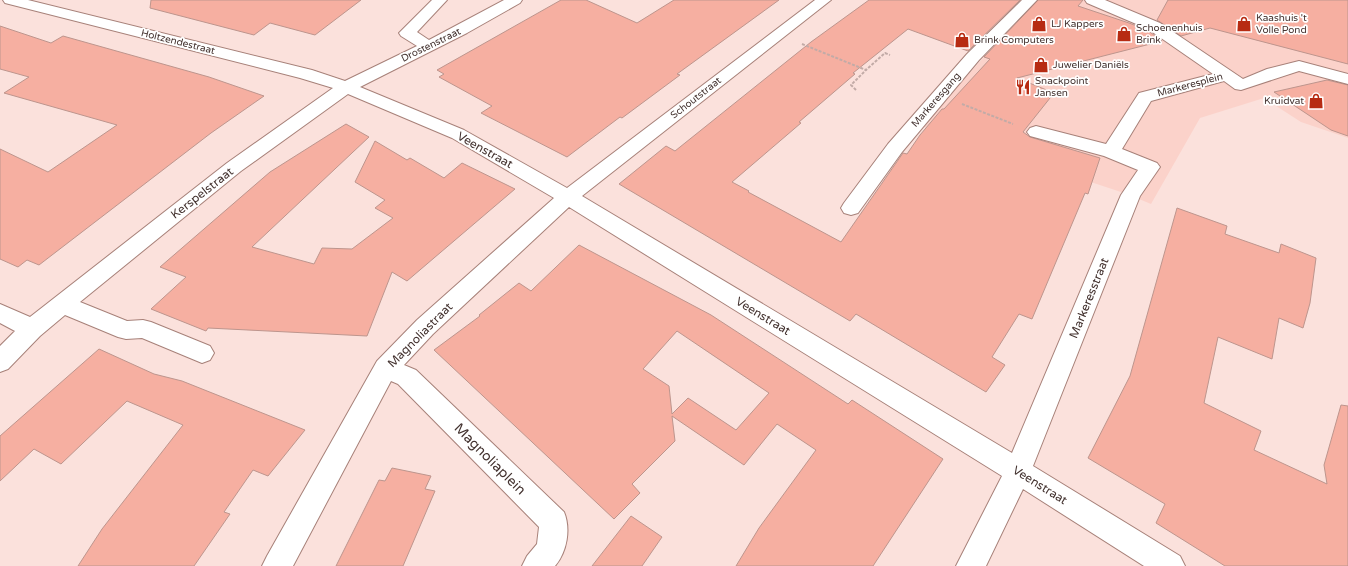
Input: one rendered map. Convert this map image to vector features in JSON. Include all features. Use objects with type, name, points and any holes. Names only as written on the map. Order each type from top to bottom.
[{"type":"street","points":[[428,46],[407,33],[440,0]]},
{"type":"street","name":"Drostenstraat","points":[[346,87],[515,0]]},
{"type":"street","name":"Schoutstraat","points":[[568,198],[824,0]]},
{"type":"street","name":"Markeresgang","points":[[851,208],[895,148],[973,57],[1030,0]]},
{"type":"street","points":[[1092,0],[1127,8],[1241,85],[1273,73],[1298,66],[1348,79]]},
{"type":"street","name":"Holtzendestraat","points":[[7,3],[306,74],[346,87]]},
{"type":"street","name":"Markeresplein","points":[[1111,152],[1117,140],[1145,98],[1228,75]]},
{"type":"street","name":"Veenstraat","points":[[346,87],[458,134],[568,198],[1018,471],[1170,566]]},
{"type":"street","name":"Kerspelstraat","points":[[0,362],[32,328],[234,167],[346,87]]},
{"type":"street","points":[[1036,132],[1111,152]]},
{"type":"street","name":"Markeresstraat","points":[[1018,471],[1131,195],[1150,167],[1111,152]]},
{"type":"street","name":"Magnoliastraat","points":[[277,566],[386,368],[425,327],[568,198]]},
{"type":"street","points":[[62,304],[126,330],[143,329],[202,353]]},
{"type":"street","points":[[0,313],[32,328]]},
{"type":"street","name":"Magnoliaplein","points":[[386,368],[407,377],[554,522],[550,550],[537,566]]},
{"type":"street","points":[[971,566],[1018,471]]},
{"type":"path","points":[[777,35],[866,70]]},
{"type":"path","points":[[856,90],[851,85],[885,53],[890,55]]},
{"type":"path","points":[[941,96],[1036,132]]},
{"type":"shaded area","points":[[1044,0],[1276,0],[1348,21],[1348,138],[1301,122],[1264,98],[1200,118],[1151,204],[1127,194],[924,127],[945,100],[1006,33]]},
{"type":"building","points":[[151,0],[361,0],[315,35],[270,23],[254,35],[150,8]]},
{"type":"building","points":[[561,0],[586,0],[637,23],[674,0],[779,0],[677,74],[680,75],[622,118],[620,117],[567,157],[481,113],[492,106],[439,77],[444,74],[437,70]]},
{"type":"building","points":[[869,0],[1020,0],[968,51],[908,29],[853,73],[855,74],[799,122],[801,123],[732,182],[841,242],[903,153],[907,154],[920,135],[942,109],[944,109],[990,59],[984,57],[1038,0],[1083,0],[1078,6],[1147,30],[1162,41],[1017,78],[1054,93],[1023,132],[1030,137],[1100,158],[1088,194],[1085,193],[1032,319],[1019,314],[992,357],[1005,365],[986,392],[856,314],[850,321],[619,184],[666,146],[675,151],[811,42]]},
{"type":"building","points":[[1168,0],[1348,0],[1348,64],[1210,28],[1181,36],[1157,20]]},
{"type":"building","points":[[0,26],[51,43],[63,36],[209,77],[264,96],[211,133],[39,265],[27,260],[18,267],[0,259],[0,149],[48,172],[117,125],[4,93],[29,77],[0,69]]},
{"type":"building","points":[[1327,80],[1348,85],[1348,136],[1331,130],[1274,92]]},
{"type":"building","points":[[346,124],[369,137],[252,247],[314,264],[322,248],[352,249],[393,218],[375,208],[385,200],[355,182],[375,141],[407,160],[410,158],[444,178],[462,163],[515,189],[407,281],[392,272],[367,336],[208,328],[206,331],[151,309],[186,277],[160,267],[270,172]]},
{"type":"building","points":[[1177,208],[1227,226],[1225,234],[1279,253],[1281,244],[1316,258],[1310,303],[1303,328],[1279,318],[1272,359],[1218,337],[1204,403],[1261,431],[1254,450],[1327,484],[1324,465],[1341,405],[1348,406],[1348,566],[1225,566],[1156,523],[1165,504],[1088,458],[1130,376]]},
{"type":"building","points":[[579,245],[711,315],[848,404],[852,400],[943,459],[873,566],[736,566],[759,528],[816,450],[777,424],[744,465],[672,416],[675,441],[632,484],[640,493],[614,519],[434,350],[480,316],[479,315],[519,283],[531,291]],"holes":[[[677,331],[769,393],[736,430],[688,398],[672,414],[669,386],[643,369]]]},
{"type":"building","points":[[99,349],[154,374],[182,381],[305,430],[268,476],[253,470],[224,512],[230,514],[194,566],[78,566],[102,529],[183,425],[127,401],[61,464],[34,449],[0,481],[0,436]]},
{"type":"building","points":[[392,468],[431,476],[425,489],[435,491],[403,566],[336,566],[379,480],[385,481]]},
{"type":"building","points":[[631,516],[662,537],[642,566],[592,566]]},
{"type":"place","name":"LJ Kappers","points":[[1039,24]]},
{"type":"place","name":"Kaashuis 't Volle Pond","points":[[1244,24]]},
{"type":"place","name":"Schoenenhuis Brink","points":[[1124,34]]},
{"type":"place","name":"Brink Computers","points":[[962,40]]},
{"type":"place","name":"Juwelier Daniëls","points":[[1041,65]]},
{"type":"place","name":"Snackpoint Jansen","points":[[1023,87]]},
{"type":"place","name":"Kruidvat","points":[[1316,101]]}]
